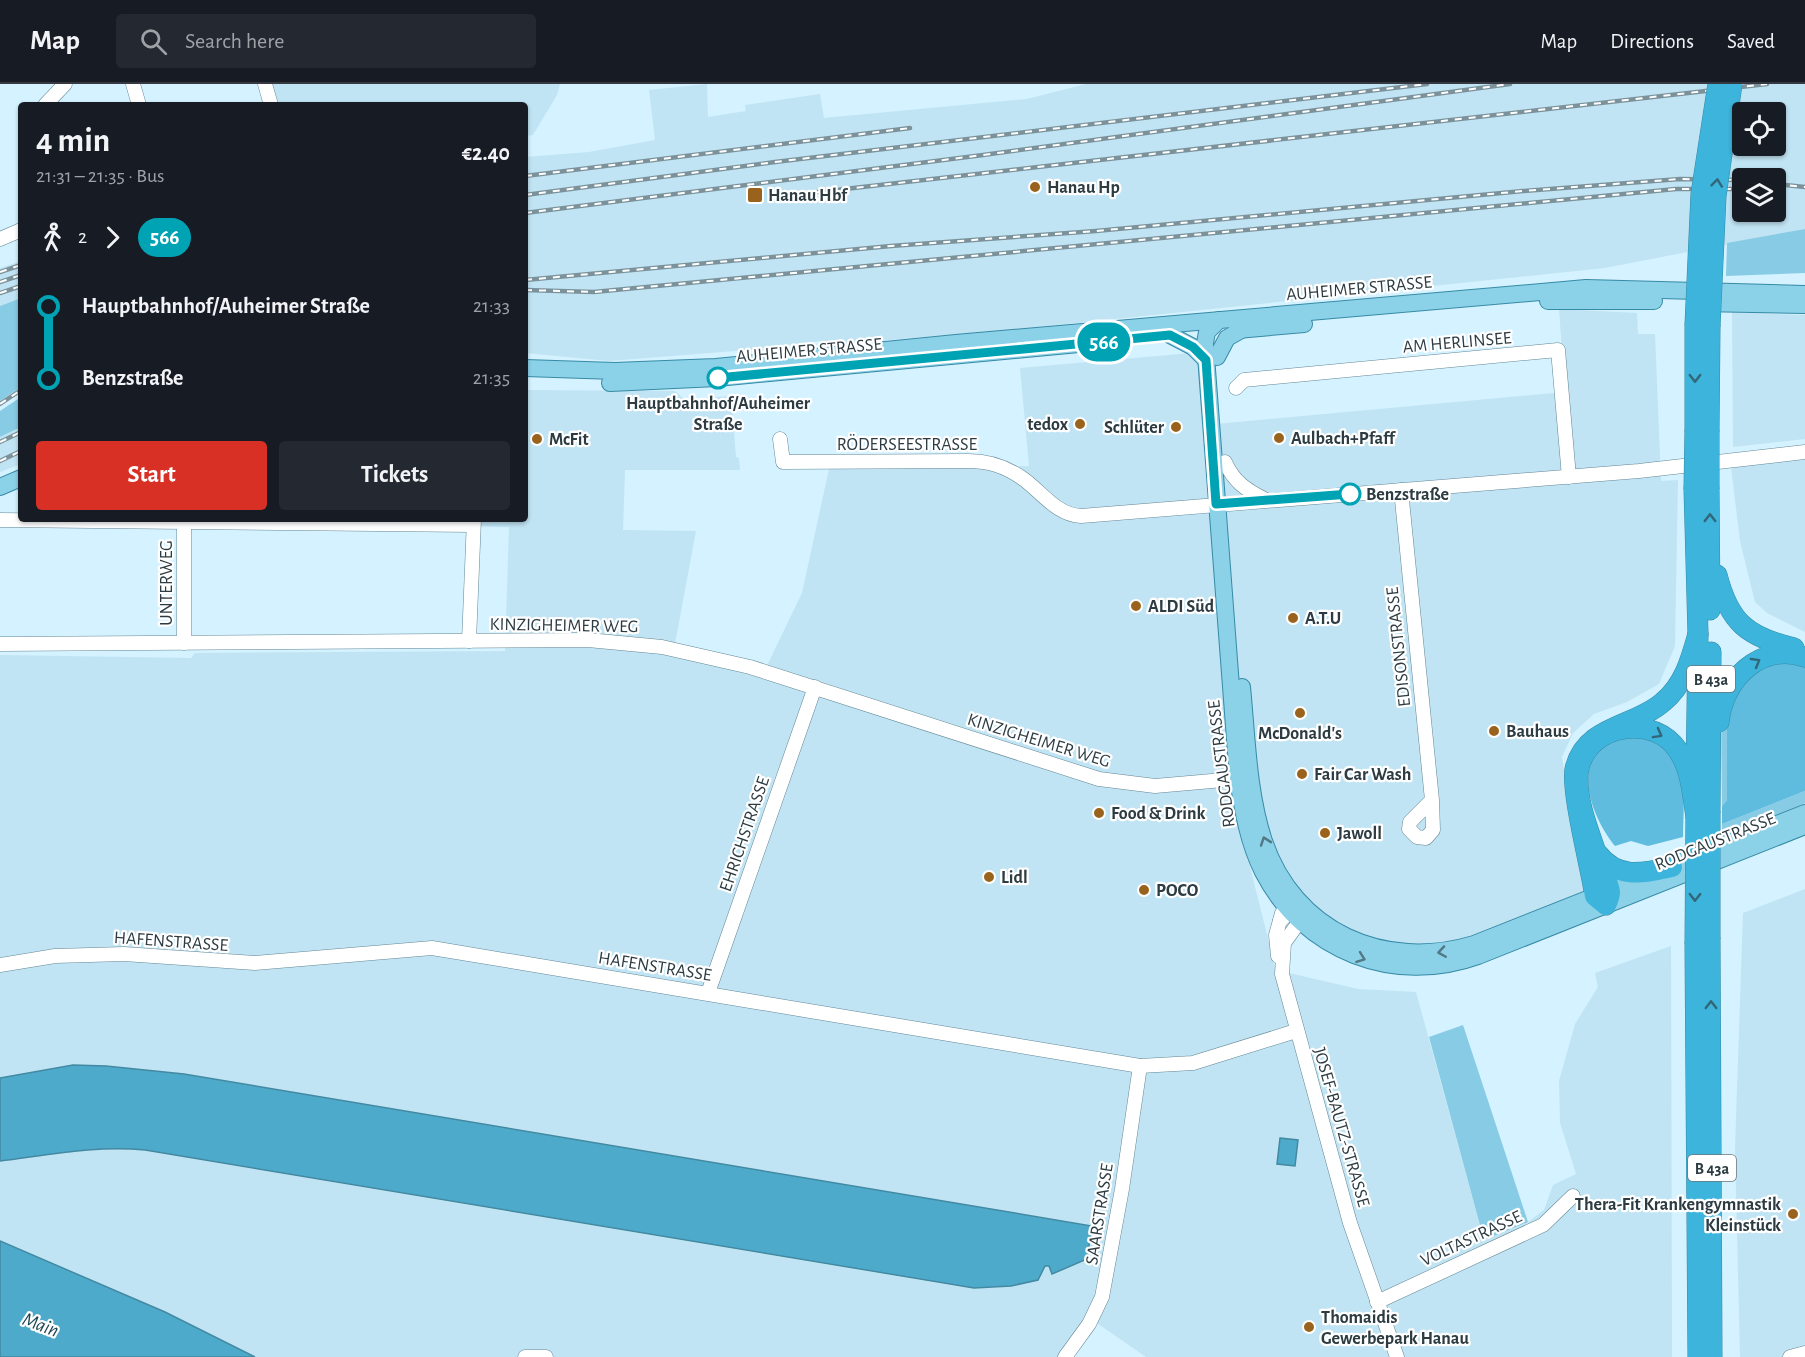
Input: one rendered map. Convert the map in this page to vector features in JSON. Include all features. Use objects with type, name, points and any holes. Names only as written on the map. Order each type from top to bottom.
[{"type":"highway","name":"B 43a","points":[[1703,814],[1698,634],[1702,489],[1701,194],[1718,84]]},
{"type":"highway","name":"B 43a","points":[[1703,326],[1720,151],[1732,84]]},
{"type":"highway","name":"B 43a","points":[[1698,1357],[1703,814],[1710,547],[1702,489]]},
{"type":"highway","points":[[1710,547],[1722,596],[1732,615],[1744,627],[1762,639],[1805,651]]},
{"type":"highway","points":[[1604,898],[1575,790],[1577,764],[1586,747],[1596,736],[1648,713],[1670,696],[1683,678],[1698,634]]},
{"type":"highway","points":[[1703,814],[1720,714],[1727,690],[1743,671],[1763,657],[1780,654],[1805,657]]},
{"type":"highway","points":[[1604,898],[1597,853],[1586,824],[1578,775],[1582,759],[1591,746],[1617,730],[1631,727],[1649,729],[1672,744],[1681,755],[1703,814]]},
{"type":"highway","points":[[1597,853],[1612,869],[1628,873],[1672,867]]},
{"type":"highway","name":"B 43a","points":[[1702,942],[1712,1357]]},
{"type":"main road","name":"AUHEIMER STRASSE","points":[[528,368],[660,371],[1170,335],[1213,326],[1586,288],[1805,294]]},
{"type":"main road","name":"AUHEIMER STRASSE","points":[[528,380],[669,382],[1193,323],[1242,329],[1551,301],[1632,300],[1805,305]]},
{"type":"main road","name":"RODGAUSTRASSE","points":[[1213,326],[1211,359],[1252,847],[1291,913],[1335,947],[1368,961],[1426,968],[1462,962],[1672,867],[1805,813]]},
{"type":"main road","points":[[1170,335],[1211,359],[1227,338],[1242,329]]},
{"type":"main road","name":"RODGAUSTRASSE","points":[[1211,359],[1224,462],[1222,504]]},
{"type":"main road","points":[[0,487],[18,479]]},
{"type":"main road","name":"RODGAUSTRASSE","points":[[1245,778],[1269,854],[1282,879],[1291,913]]},
{"type":"main road","name":"RODGAUSTRASSE","points":[[1604,898],[1805,826]]},
{"type":"street","points":[[48,102],[65,84]]},
{"type":"street","points":[[133,84],[139,102]]},
{"type":"street","points":[[264,84],[270,102]]},
{"type":"street","points":[[0,239],[18,231]]},
{"type":"street","name":"AM HERLINSEE","points":[[1236,388],[1244,380],[1558,350],[1569,477]]},
{"type":"street","name":"RÖDERSEESTRASSE","points":[[780,439],[783,462],[978,461],[993,463],[1022,478],[1060,510],[1074,516],[1222,504]]},
{"type":"street","points":[[1222,504],[1569,477],[1805,452]]},
{"type":"street","points":[[1224,462],[1236,482],[1266,500]]},
{"type":"street","name":"EDISONSTRASSE","points":[[1401,490],[1432,800]]},
{"type":"street","points":[[0,520],[18,520]]},
{"type":"street","points":[[123,522],[474,522],[469,641]]},
{"type":"street","name":"UNTERWEG","points":[[184,523],[184,643]]},
{"type":"street","name":"KINZIGHEIMER WEG","points":[[0,644],[588,640],[638,644],[721,660],[815,687],[1099,779],[1155,786],[1245,778]]},
{"type":"street","name":"EHRICHSTRASSE","points":[[708,993],[815,687]]},
{"type":"street","name":"JOSEF-BAUTZ-STRASSE","points":[[1291,913],[1284,943],[1282,971],[1296,1031],[1350,1222],[1397,1357]]},
{"type":"street","name":"HAFENSTRASSE","points":[[0,965],[55,956],[124,954],[255,963],[432,948],[1140,1066],[1193,1063],[1296,1031]]},
{"type":"street","name":"SAARSTRASSE","points":[[1065,1357],[1089,1324],[1102,1297],[1122,1189],[1140,1066]]},
{"type":"street","name":"VOLTASTRASSE","points":[[1377,1302],[1543,1225],[1573,1196]]},
{"type":"street","points":[[1790,1357],[1805,1353]]},
{"type":"street","points":[[525,1357],[546,1357]]},
{"type":"shaded area","points":[[265,84],[560,84],[557,95],[533,135],[528,136],[528,102],[270,102]]},
{"type":"shaded area","points":[[707,84],[708,117],[746,111],[745,105],[820,94],[824,118],[1027,99],[1086,84],[1805,84],[1805,229],[1605,268],[1028,328],[822,346],[821,341],[747,350],[609,361],[528,353],[528,157],[589,152],[655,140],[649,90]]},
{"type":"shaded area","points":[[1805,229],[1805,273],[1726,276],[1727,243]]},
{"type":"shaded area","points":[[18,262],[18,299],[0,306],[0,268]]},
{"type":"shaded area","points":[[18,299],[18,389],[0,401],[0,306]]},
{"type":"shaded area","points":[[1559,309],[1637,313],[1638,334],[1655,334],[1661,481],[1678,480],[1675,646],[1659,684],[1627,702],[1594,714],[1573,733],[1562,757],[1573,827],[1587,891],[1493,931],[1429,947],[1370,939],[1322,915],[1288,879],[1269,842],[1249,863],[1276,970],[1358,989],[1416,992],[1484,1240],[1528,1222],[1544,1210],[1553,1185],[1576,1174],[1560,1123],[1559,1081],[1575,1024],[1598,987],[1595,973],[1671,946],[1672,1357],[1146,1357],[1088,1317],[1059,1357],[255,1357],[165,1312],[0,1241],[0,1161],[73,1151],[128,1148],[956,1286],[993,1288],[1028,1283],[1044,1266],[1049,1266],[1052,1274],[1087,1259],[1092,1226],[184,1074],[73,1065],[0,1078],[0,655],[191,658],[195,653],[505,651],[509,527],[468,526],[468,522],[528,522],[528,390],[675,391],[685,400],[731,396],[736,457],[739,458],[740,470],[625,470],[623,530],[696,531],[673,654],[761,678],[802,593],[829,469],[1029,466],[1020,368],[1192,353],[1198,364],[1205,425],[1565,392]]},
{"type":"shaded area","points":[[1732,312],[1805,315],[1805,439],[1733,447]]},
{"type":"shaded area","points":[[18,399],[18,428],[0,437],[0,411]]},
{"type":"shaded area","points":[[18,428],[18,465],[0,472],[0,437]]},
{"type":"shaded area","points":[[1805,457],[1805,632],[1767,613],[1755,602],[1740,541],[1731,467]]},
{"type":"shaded area","points":[[1773,661],[1805,663],[1805,791],[1722,824],[1722,806],[1727,800],[1727,715],[1739,683]]},
{"type":"shaded area","points":[[1730,690],[1727,800],[1722,806],[1721,714]]},
{"type":"shaded area","points":[[1625,736],[1653,740],[1674,758],[1679,770],[1684,797],[1683,837],[1648,846],[1631,841],[1615,846],[1602,827],[1589,791],[1590,768],[1594,757],[1600,750]]},
{"type":"shaded area","points":[[1805,791],[1805,803],[1799,808],[1722,840],[1722,824]]},
{"type":"shaded area","points":[[1805,889],[1805,1357],[1740,1357],[1735,1148],[1743,913]]},
{"type":"shaded area","points":[[1463,1025],[1528,1222],[1484,1240],[1429,1037]]},
{"type":"water","points":[[73,1065],[184,1074],[1092,1226],[1087,1259],[1052,1274],[1049,1266],[1045,1266],[1038,1280],[1011,1286],[974,1288],[145,1150],[91,1150],[0,1161],[0,1078]]},
{"type":"water","points":[[1280,1138],[1298,1140],[1295,1166],[1277,1164]]},
{"type":"water","name":"Main","points":[[0,1241],[165,1312],[255,1357],[0,1357]]},
{"type":"railway","points":[[528,195],[775,162],[1427,84]]},
{"type":"railway","points":[[528,213],[983,155],[1510,84]]},
{"type":"railway","points":[[801,194],[1767,84]]},
{"type":"railway","points":[[528,176],[910,128]]},
{"type":"railway","points":[[528,280],[891,246],[1096,231],[1523,191],[1680,179],[1732,180]]},
{"type":"railway","points":[[1786,185],[1805,187]]},
{"type":"railway","points":[[528,290],[594,292],[1676,189],[1732,189]]},
{"type":"railway","points":[[0,272],[18,266]]},
{"type":"railway","points":[[0,282],[18,276]]},
{"type":"railway","points":[[0,293],[18,287]]},
{"type":"railway","points":[[0,404],[18,392]]},
{"type":"railway","points":[[0,442],[18,433]]},
{"type":"railway","points":[[0,461],[18,452]]},
{"type":"bus line","name":"566","points":[[718,378],[1170,335],[1193,347],[1206,360],[1216,504],[1350,494]]},
{"type":"place","name":"Hanau Hp","points":[[1035,187]]},
{"type":"place","name":"Hanau Hbf","points":[[755,195]]},
{"type":"place","name":"Hauptbahnhof/Auheimer Straße","points":[[718,378]]},
{"type":"place","name":"tedox","points":[[1080,424]]},
{"type":"place","name":"Schlüter","points":[[1176,427]]},
{"type":"place","name":"Aulbach+Pfaff","points":[[1279,438]]},
{"type":"place","name":"McFit","points":[[537,439]]},
{"type":"place","name":"Benzstraße","points":[[1350,494]]},
{"type":"place","name":"ALDI Süd","points":[[1136,606]]},
{"type":"place","name":"A.T.U","points":[[1293,618]]},
{"type":"place","name":"McDonald's","points":[[1300,713]]},
{"type":"place","name":"Bauhaus","points":[[1494,731]]},
{"type":"place","name":"Fair Car Wash","points":[[1302,774]]},
{"type":"place","name":"Food & Drink","points":[[1099,813]]},
{"type":"place","name":"Jawoll","points":[[1325,833]]},
{"type":"place","name":"Lidl","points":[[989,877]]},
{"type":"place","name":"POCO","points":[[1144,890]]},
{"type":"place","name":"Thera-Fit Krankengymnastik Kleinstück","points":[[1793,1214]]},
{"type":"place","name":"Thomaidis Gewerbepark Hanau","points":[[1309,1327]]}]
